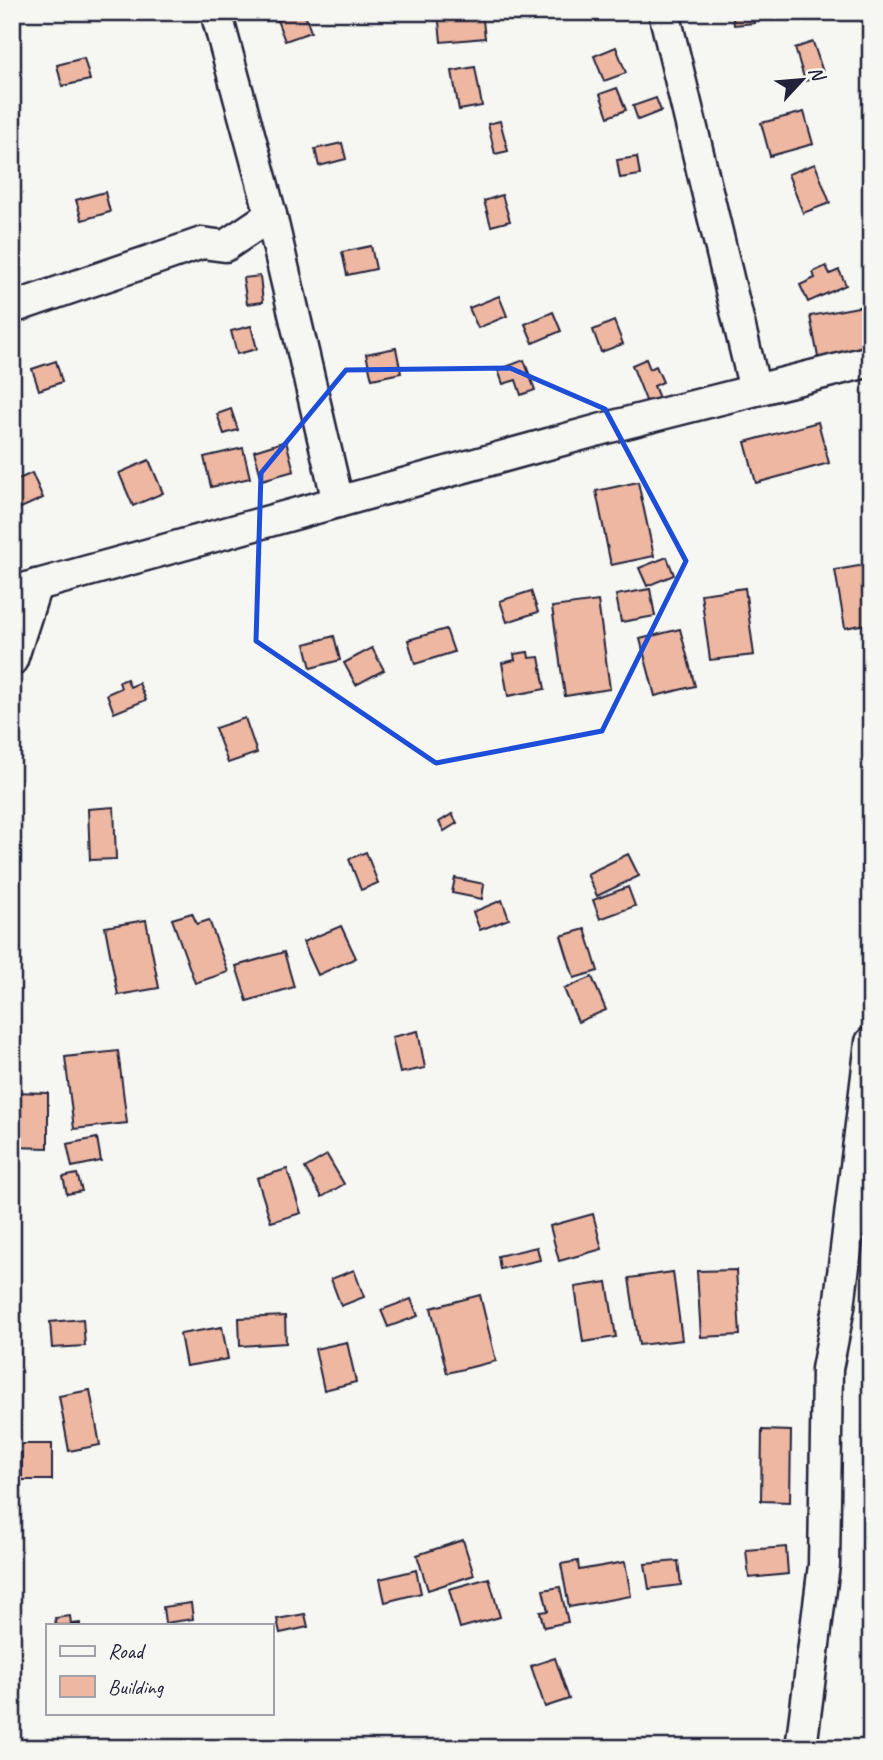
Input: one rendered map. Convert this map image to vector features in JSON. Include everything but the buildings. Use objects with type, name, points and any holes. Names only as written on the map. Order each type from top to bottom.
[{"type":"street","points":[[216,12],[271,215],[338,502]]},
{"type":"street","points":[[664,12],[755,390]]},
{"type":"street","points":[[12,307],[202,243],[225,246],[271,215]]},
{"type":"street","points":[[12,660],[24,588],[871,361]]},
{"type":"street","points":[[801,1748],[824,1565],[827,1369],[839,1307],[871,1042]]},
{"type":"highlighted area","points":[[510,368],[605,409],[686,561],[602,731],[436,763],[256,641],[261,473],[346,370]]}]
